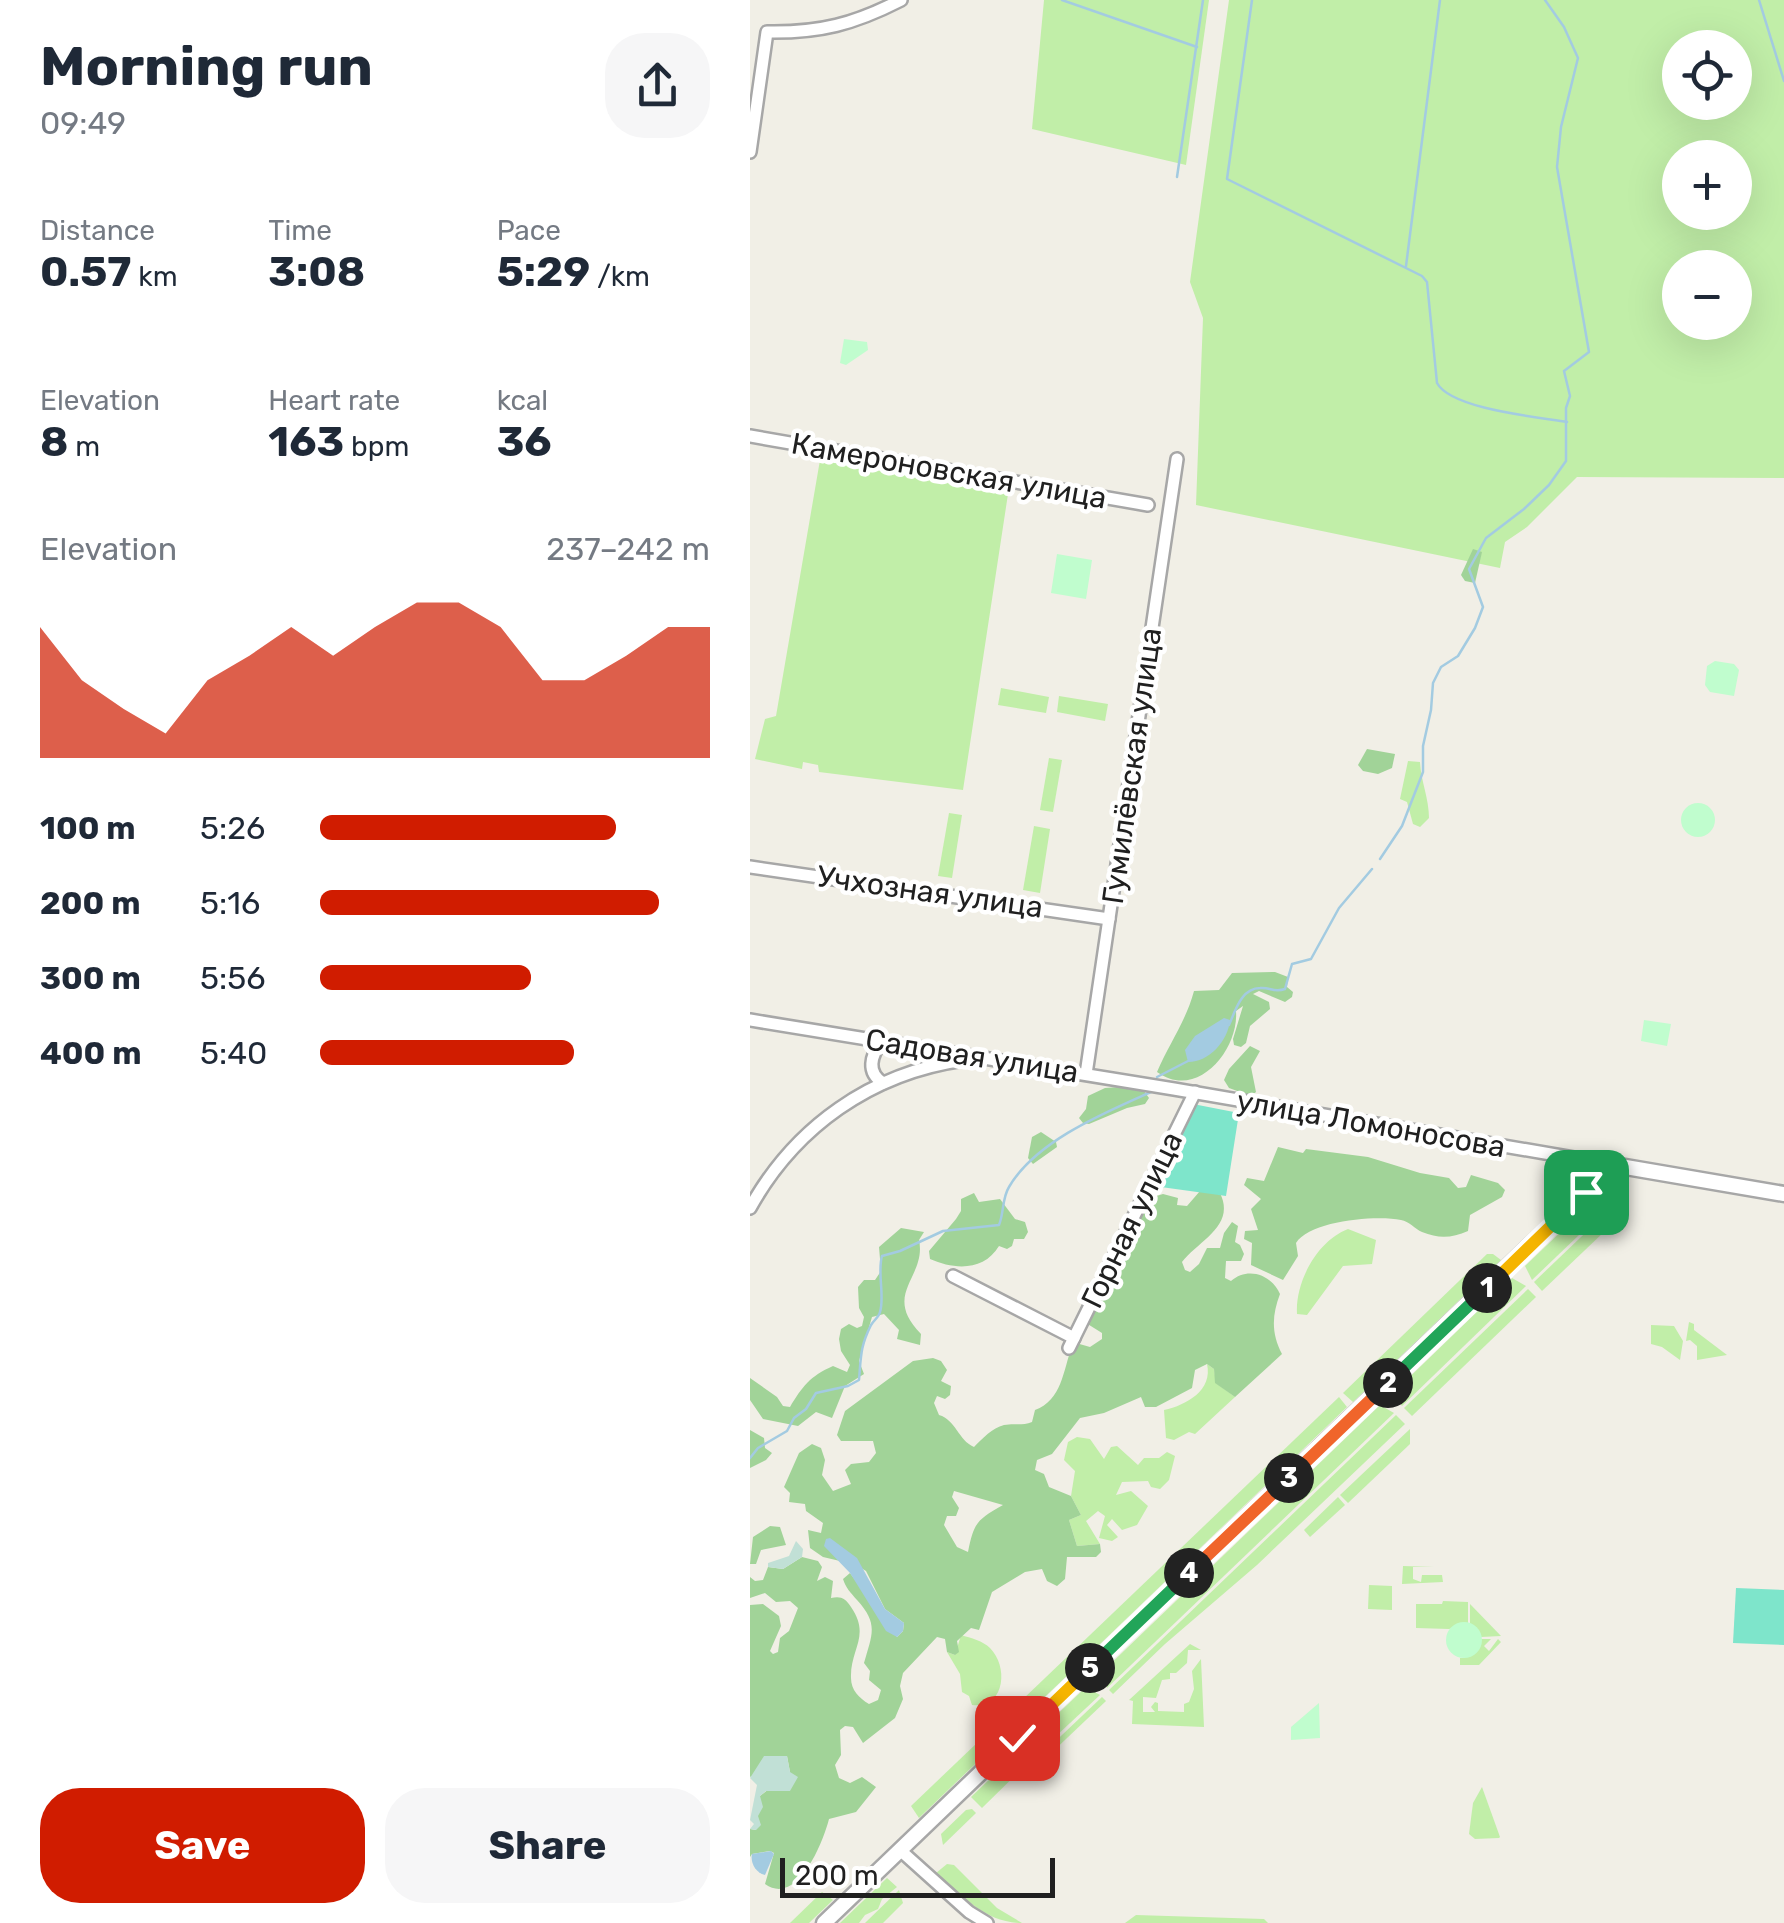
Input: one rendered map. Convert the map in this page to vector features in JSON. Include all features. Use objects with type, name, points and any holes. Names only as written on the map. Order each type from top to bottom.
[{"type":"street","points":[[750,152],[768,32],[822,30],[855,22],[902,0]]},
{"type":"street","name":"Камероновская улица","points":[[750,436],[1148,504]]},
{"type":"street","name":"Гумилёвская улица","points":[[1086,1074],[1177,458]]},
{"type":"street","name":"Учхозная улица","points":[[750,867],[1109,919]]},
{"type":"street","name":"Садовая улица","points":[[750,1020],[1195,1092]]},
{"type":"street","points":[[881,1042],[871,1061],[874,1074],[882,1083]]},
{"type":"street","points":[[750,1208],[767,1178],[810,1130],[848,1101],[882,1083],[934,1065],[978,1058]]},
{"type":"street","name":"улица Ломоносова","points":[[1195,1092],[1784,1194]]},
{"type":"street","name":"Горная улица","points":[[954,1276],[1072,1343],[1195,1092]]},
{"type":"street","points":[[824,1923],[1614,1165]]},
{"type":"street","points":[[900,1850],[969,1912],[987,1923]]},
{"type":"green space","points":[[1044,0],[1209,0],[1186,165],[1032,129]]},
{"type":"green space","points":[[1229,0],[1784,0],[1784,478],[1577,477],[1527,527],[1505,542],[1500,568],[1196,505],[1203,318],[1190,282]]},
{"type":"green space","points":[[844,339],[867,342],[868,350],[846,365],[840,363]]},
{"type":"green space","points":[[820,460],[1008,494],[963,790],[819,772],[818,765],[803,762],[802,769],[755,759],[765,719],[776,716]]},
{"type":"green space","points":[[1473,549],[1482,552],[1475,583],[1465,581],[1461,575]]},
{"type":"green space","points":[[1057,554],[1092,560],[1086,599],[1051,593]]},
{"type":"green space","points":[[1715,661],[1734,664],[1739,670],[1734,696],[1710,692],[1705,685],[1707,666]]},
{"type":"green space","points":[[1001,688],[1049,697],[1046,713],[998,705]]},
{"type":"green space","points":[[1059,696],[1108,704],[1105,721],[1057,712]]},
{"type":"green space","points":[[1367,749],[1395,754],[1392,768],[1378,774],[1363,771],[1358,765]]},
{"type":"green space","points":[[1049,758],[1062,760],[1053,812],[1040,810]]},
{"type":"green space","points":[[1408,761],[1420,762],[1428,804],[1429,818],[1420,827],[1413,824],[1407,802],[1400,799]]},
{"type":"green space","points":[[1698,803],[1710,808],[1715,820],[1710,832],[1698,837],[1686,832],[1681,820],[1686,808]]},
{"type":"green space","points":[[949,813],[962,815],[952,878],[938,876]]},
{"type":"green space","points":[[1034,826],[1050,829],[1040,893],[1023,890]]},
{"type":"green space","points":[[1275,972],[1288,977],[1292,997],[1285,1002],[1259,991],[1253,994],[1269,1002],[1270,1009],[1250,1026],[1246,1043],[1241,1047],[1234,1045],[1233,1039],[1243,1006],[1236,1011],[1231,1041],[1213,1067],[1187,1080],[1157,1072],[1194,991],[1219,990],[1232,973]]},
{"type":"green space","points":[[1644,1020],[1671,1024],[1667,1046],[1641,1041]]},
{"type":"green space","points":[[1250,1046],[1260,1051],[1251,1067],[1256,1092],[1251,1096],[1229,1088],[1224,1080]]},
{"type":"green space","points":[[1119,1087],[1144,1091],[1149,1098],[1145,1104],[1083,1123],[1079,1118],[1086,1109],[1088,1096]]},
{"type":"green space","points":[[1193,1104],[1239,1113],[1226,1196],[1161,1187],[1160,1174]]},
{"type":"green space","points":[[1041,1132],[1057,1147],[1033,1164],[1028,1158],[1032,1137]]},
{"type":"green space","points":[[1278,1147],[1303,1153],[1306,1149],[1368,1157],[1449,1178],[1458,1188],[1466,1187],[1471,1175],[1498,1183],[1505,1190],[1502,1197],[1470,1215],[1468,1231],[1456,1235],[1434,1236],[1404,1221],[1390,1219],[1344,1221],[1315,1229],[1296,1243],[1298,1256],[1283,1280],[1251,1265],[1252,1243],[1244,1239],[1245,1231],[1258,1230],[1251,1209],[1261,1199],[1244,1185],[1247,1178],[1264,1181]]},
{"type":"green space","points":[[1200,1191],[1220,1193],[1224,1205],[1219,1224],[1182,1262],[1185,1270],[1190,1272],[1199,1264],[1207,1248],[1220,1248],[1232,1222],[1238,1226],[1235,1242],[1244,1254],[1241,1261],[1226,1261],[1225,1278],[1231,1281],[1245,1274],[1259,1275],[1276,1287],[1280,1294],[1274,1331],[1282,1354],[1235,1397],[1215,1383],[1214,1369],[1207,1364],[1195,1370],[1192,1388],[1156,1407],[1145,1407],[1141,1397],[1104,1413],[1080,1418],[1052,1454],[1037,1460],[1035,1470],[1044,1474],[1049,1487],[1071,1496],[1081,1515],[1069,1520],[1077,1546],[1100,1544],[1101,1552],[1096,1557],[1067,1557],[1065,1579],[1057,1586],[1047,1581],[1042,1569],[1025,1572],[992,1592],[979,1630],[971,1628],[957,1641],[959,1652],[947,1652],[945,1639],[937,1637],[903,1673],[903,1699],[895,1718],[863,1743],[853,1727],[840,1730],[841,1755],[835,1765],[839,1778],[850,1783],[862,1777],[876,1787],[856,1812],[829,1819],[815,1856],[798,1880],[777,1889],[765,1884],[774,1853],[750,1857],[750,1829],[756,1830],[760,1796],[790,1772],[787,1756],[750,1777],[750,1605],[763,1604],[779,1616],[781,1626],[770,1651],[773,1654],[778,1652],[780,1638],[789,1631],[798,1608],[790,1601],[776,1602],[765,1593],[750,1598],[750,1577],[763,1580],[768,1567],[783,1569],[802,1557],[818,1561],[822,1567],[817,1581],[825,1577],[833,1581],[831,1598],[845,1600],[857,1617],[860,1635],[851,1682],[856,1693],[869,1704],[878,1700],[881,1690],[869,1680],[870,1671],[864,1663],[871,1623],[843,1579],[850,1573],[897,1637],[904,1623],[885,1609],[866,1571],[825,1546],[840,1561],[823,1557],[810,1548],[808,1530],[821,1533],[823,1523],[806,1511],[805,1504],[789,1502],[790,1493],[784,1487],[799,1453],[812,1444],[821,1448],[825,1460],[822,1475],[833,1491],[851,1484],[845,1470],[851,1464],[869,1462],[876,1453],[873,1441],[841,1441],[837,1435],[845,1411],[913,1361],[933,1358],[947,1370],[941,1381],[951,1386],[950,1395],[945,1399],[937,1396],[934,1403],[939,1415],[969,1444],[974,1447],[1000,1426],[1032,1422],[1035,1410],[1056,1392],[1072,1346],[1076,1343],[1090,1347],[1102,1339],[1102,1333],[1086,1323],[1150,1198],[1163,1194],[1178,1198],[1177,1205],[1187,1206]],"holes":[[[954,1491],[1003,1505],[978,1523],[968,1552],[957,1547],[944,1525],[947,1516],[956,1516],[959,1508],[952,1497]]]},
{"type":"green space","points":[[974,1193],[979,1202],[1000,1199],[1015,1219],[1025,1222],[1028,1232],[1024,1239],[1014,1239],[1007,1249],[999,1246],[985,1260],[968,1266],[930,1259],[929,1251],[961,1211],[961,1199]]},
{"type":"green space","points":[[1592,1202],[1602,1213],[1532,1280],[1525,1266]]},
{"type":"green space","points":[[1604,1215],[1605,1231],[1542,1291],[1534,1282]]},
{"type":"green space","points":[[901,1228],[924,1232],[905,1296],[910,1320],[921,1334],[920,1345],[897,1339],[899,1330],[884,1314],[872,1317],[859,1361],[864,1374],[845,1386],[832,1418],[816,1412],[798,1426],[763,1419],[750,1400],[750,1378],[783,1406],[790,1407],[818,1374],[833,1366],[847,1372],[850,1365],[841,1351],[841,1329],[849,1324],[862,1326],[858,1287],[864,1280],[875,1280],[881,1271],[879,1247]]},
{"type":"green space","points":[[1348,1229],[1376,1240],[1372,1264],[1343,1266],[1307,1315],[1297,1314],[1300,1289],[1310,1264],[1327,1243]]},
{"type":"green space","points":[[1487,1254],[1501,1260],[1353,1402],[1343,1393]]},
{"type":"green space","points":[[1512,1278],[1526,1286],[1402,1406],[1393,1393]]},
{"type":"green space","points":[[1528,1289],[1536,1297],[1412,1416],[1404,1408]]},
{"type":"green space","points":[[1689,1322],[1727,1355],[1697,1360],[1697,1346],[1686,1341]]},
{"type":"green space","points":[[1651,1325],[1674,1326],[1683,1341],[1680,1360],[1651,1344]]},
{"type":"green space","points":[[1207,1364],[1214,1369],[1216,1383],[1235,1397],[1195,1434],[1189,1432],[1174,1440],[1166,1438],[1164,1410],[1202,1389]]},
{"type":"green space","points":[[1339,1397],[1347,1407],[919,1818],[911,1806]]},
{"type":"green space","points":[[1380,1405],[1394,1413],[1107,1688],[1101,1673]]},
{"type":"green space","points":[[1396,1415],[1405,1424],[1257,1565],[1113,1694],[1109,1690]]},
{"type":"green space","points":[[1410,1429],[1410,1444],[1348,1503],[1340,1495]]},
{"type":"green space","points":[[750,1430],[764,1438],[765,1448],[772,1453],[750,1468]]},
{"type":"green space","points":[[1077,1437],[1090,1439],[1104,1459],[1111,1447],[1117,1446],[1138,1465],[1144,1458],[1159,1458],[1167,1452],[1175,1456],[1169,1480],[1160,1489],[1151,1487],[1148,1481],[1122,1482],[1116,1495],[1131,1491],[1148,1506],[1137,1525],[1122,1530],[1112,1519],[1107,1525],[1118,1537],[1112,1541],[1099,1538],[1105,1516],[1098,1511],[1086,1521],[1100,1544],[1077,1546],[1069,1520],[1081,1515],[1071,1496],[1075,1471],[1064,1460],[1068,1442]]},
{"type":"green space","points":[[1338,1497],[1345,1505],[1310,1537],[1304,1530]]},
{"type":"green space","points":[[770,1526],[780,1527],[786,1545],[761,1550],[756,1564],[750,1564],[753,1537]]},
{"type":"green space","points":[[1403,1566],[1434,1567],[1413,1567],[1413,1579],[1421,1582],[1422,1575],[1442,1575],[1443,1582],[1402,1584]]},
{"type":"green space","points":[[1369,1585],[1392,1586],[1392,1610],[1368,1609]]},
{"type":"green space","points":[[1736,1588],[1784,1590],[1784,1645],[1733,1643]]},
{"type":"green space","points":[[1468,1602],[1468,1623],[1449,1629],[1416,1628],[1416,1604]]},
{"type":"green space","points":[[1470,1604],[1501,1636],[1481,1637],[1470,1624]]},
{"type":"green space","points":[[1464,1622],[1477,1627],[1482,1640],[1477,1653],[1464,1658],[1451,1653],[1446,1640],[1451,1627]]},
{"type":"green space","points":[[961,1635],[987,1646],[1000,1665],[997,1694],[983,1704],[972,1705],[969,1696],[962,1692],[960,1674],[947,1652],[955,1655]]},
{"type":"green space","points":[[1481,1639],[1491,1639],[1484,1646],[1489,1651],[1498,1639],[1501,1642],[1479,1665],[1460,1665],[1460,1658],[1480,1647]]},
{"type":"green space","points":[[1190,1644],[1201,1650],[1188,1650],[1187,1663],[1176,1673],[1170,1673],[1170,1679],[1162,1680],[1156,1698],[1143,1697],[1143,1712],[1155,1712],[1151,1707],[1155,1702],[1158,1711],[1184,1712],[1184,1704],[1189,1702],[1194,1689],[1192,1671],[1201,1659],[1204,1727],[1132,1724],[1133,1701],[1129,1700]]},
{"type":"green space","points":[[1086,1687],[1100,1695],[1039,1752],[1030,1740]]},
{"type":"green space","points":[[1102,1697],[1106,1701],[1046,1758],[1042,1754]]},
{"type":"green space","points":[[1319,1703],[1320,1738],[1291,1740],[1291,1727]]},
{"type":"green space","points":[[1018,1752],[1032,1759],[982,1808],[971,1797]]},
{"type":"green space","points":[[1482,1787],[1499,1838],[1475,1839],[1469,1834],[1473,1803]]},
{"type":"green space","points":[[972,1809],[976,1813],[943,1845],[941,1834]]},
{"type":"green space","points":[[947,1864],[954,1865],[997,1908],[1022,1923],[997,1918],[965,1899],[936,1873]]},
{"type":"green space","points":[[887,1878],[897,1887],[882,1899],[878,1909],[859,1923],[840,1923]]},
{"type":"green space","points":[[899,1890],[903,1903],[883,1923],[865,1923]]},
{"type":"green space","points":[[822,1892],[833,1900],[809,1923],[790,1923]]},
{"type":"green space","points":[[1136,1915],[1264,1919],[1268,1923],[1125,1923]]},
{"type":"shaded area","points":[[1224,1018],[1230,1020],[1221,1043],[1210,1054],[1188,1062],[1185,1050],[1195,1036]]},
{"type":"shaded area","points":[[830,1538],[857,1558],[885,1609],[904,1623],[897,1637],[886,1631],[850,1573],[824,1546]]},
{"type":"shaded area","points":[[796,1541],[803,1549],[802,1557],[783,1569],[768,1567],[768,1563],[789,1556]]},
{"type":"shaded area","points":[[764,1756],[787,1756],[790,1772],[798,1777],[790,1791],[766,1791],[760,1796],[761,1825],[756,1830],[750,1829],[754,1824],[750,1820],[757,1785],[750,1778]]},
{"type":"shaded area","points":[[752,1854],[774,1854],[765,1875],[754,1867]]},
{"type":"waterway","points":[[1062,0],[1197,47]]},
{"type":"waterway","points":[[1177,177],[1203,0]]},
{"type":"waterway","points":[[1252,0],[1227,179],[1422,276],[1427,282],[1437,383],[1445,392],[1496,410],[1567,422]]},
{"type":"waterway","points":[[1406,266],[1440,0]]},
{"type":"waterway","points":[[1380,859],[1402,826],[1423,772],[1433,683],[1441,667],[1458,656],[1483,607],[1469,569],[1486,538],[1549,485],[1566,461],[1566,408],[1570,396],[1564,371],[1589,352],[1557,167],[1561,127],[1578,58],[1564,27],[1545,0]]},
{"type":"waterway","points":[[1759,0],[1784,81]]},
{"type":"waterway","points":[[1229,1025],[1248,992],[1260,988],[1285,989],[1292,964],[1311,959],[1339,908],[1372,869]]},
{"type":"waterway","points":[[1157,1077],[1190,1060]]},
{"type":"waterway","points":[[750,1458],[758,1448],[787,1431],[816,1393],[859,1380],[865,1340],[881,1306],[882,1256],[943,1231],[999,1225],[1009,1187],[1036,1156],[1072,1130],[1151,1092]]},
{"type":"route","points":[[1017,1738],[1586,1192]]}]
